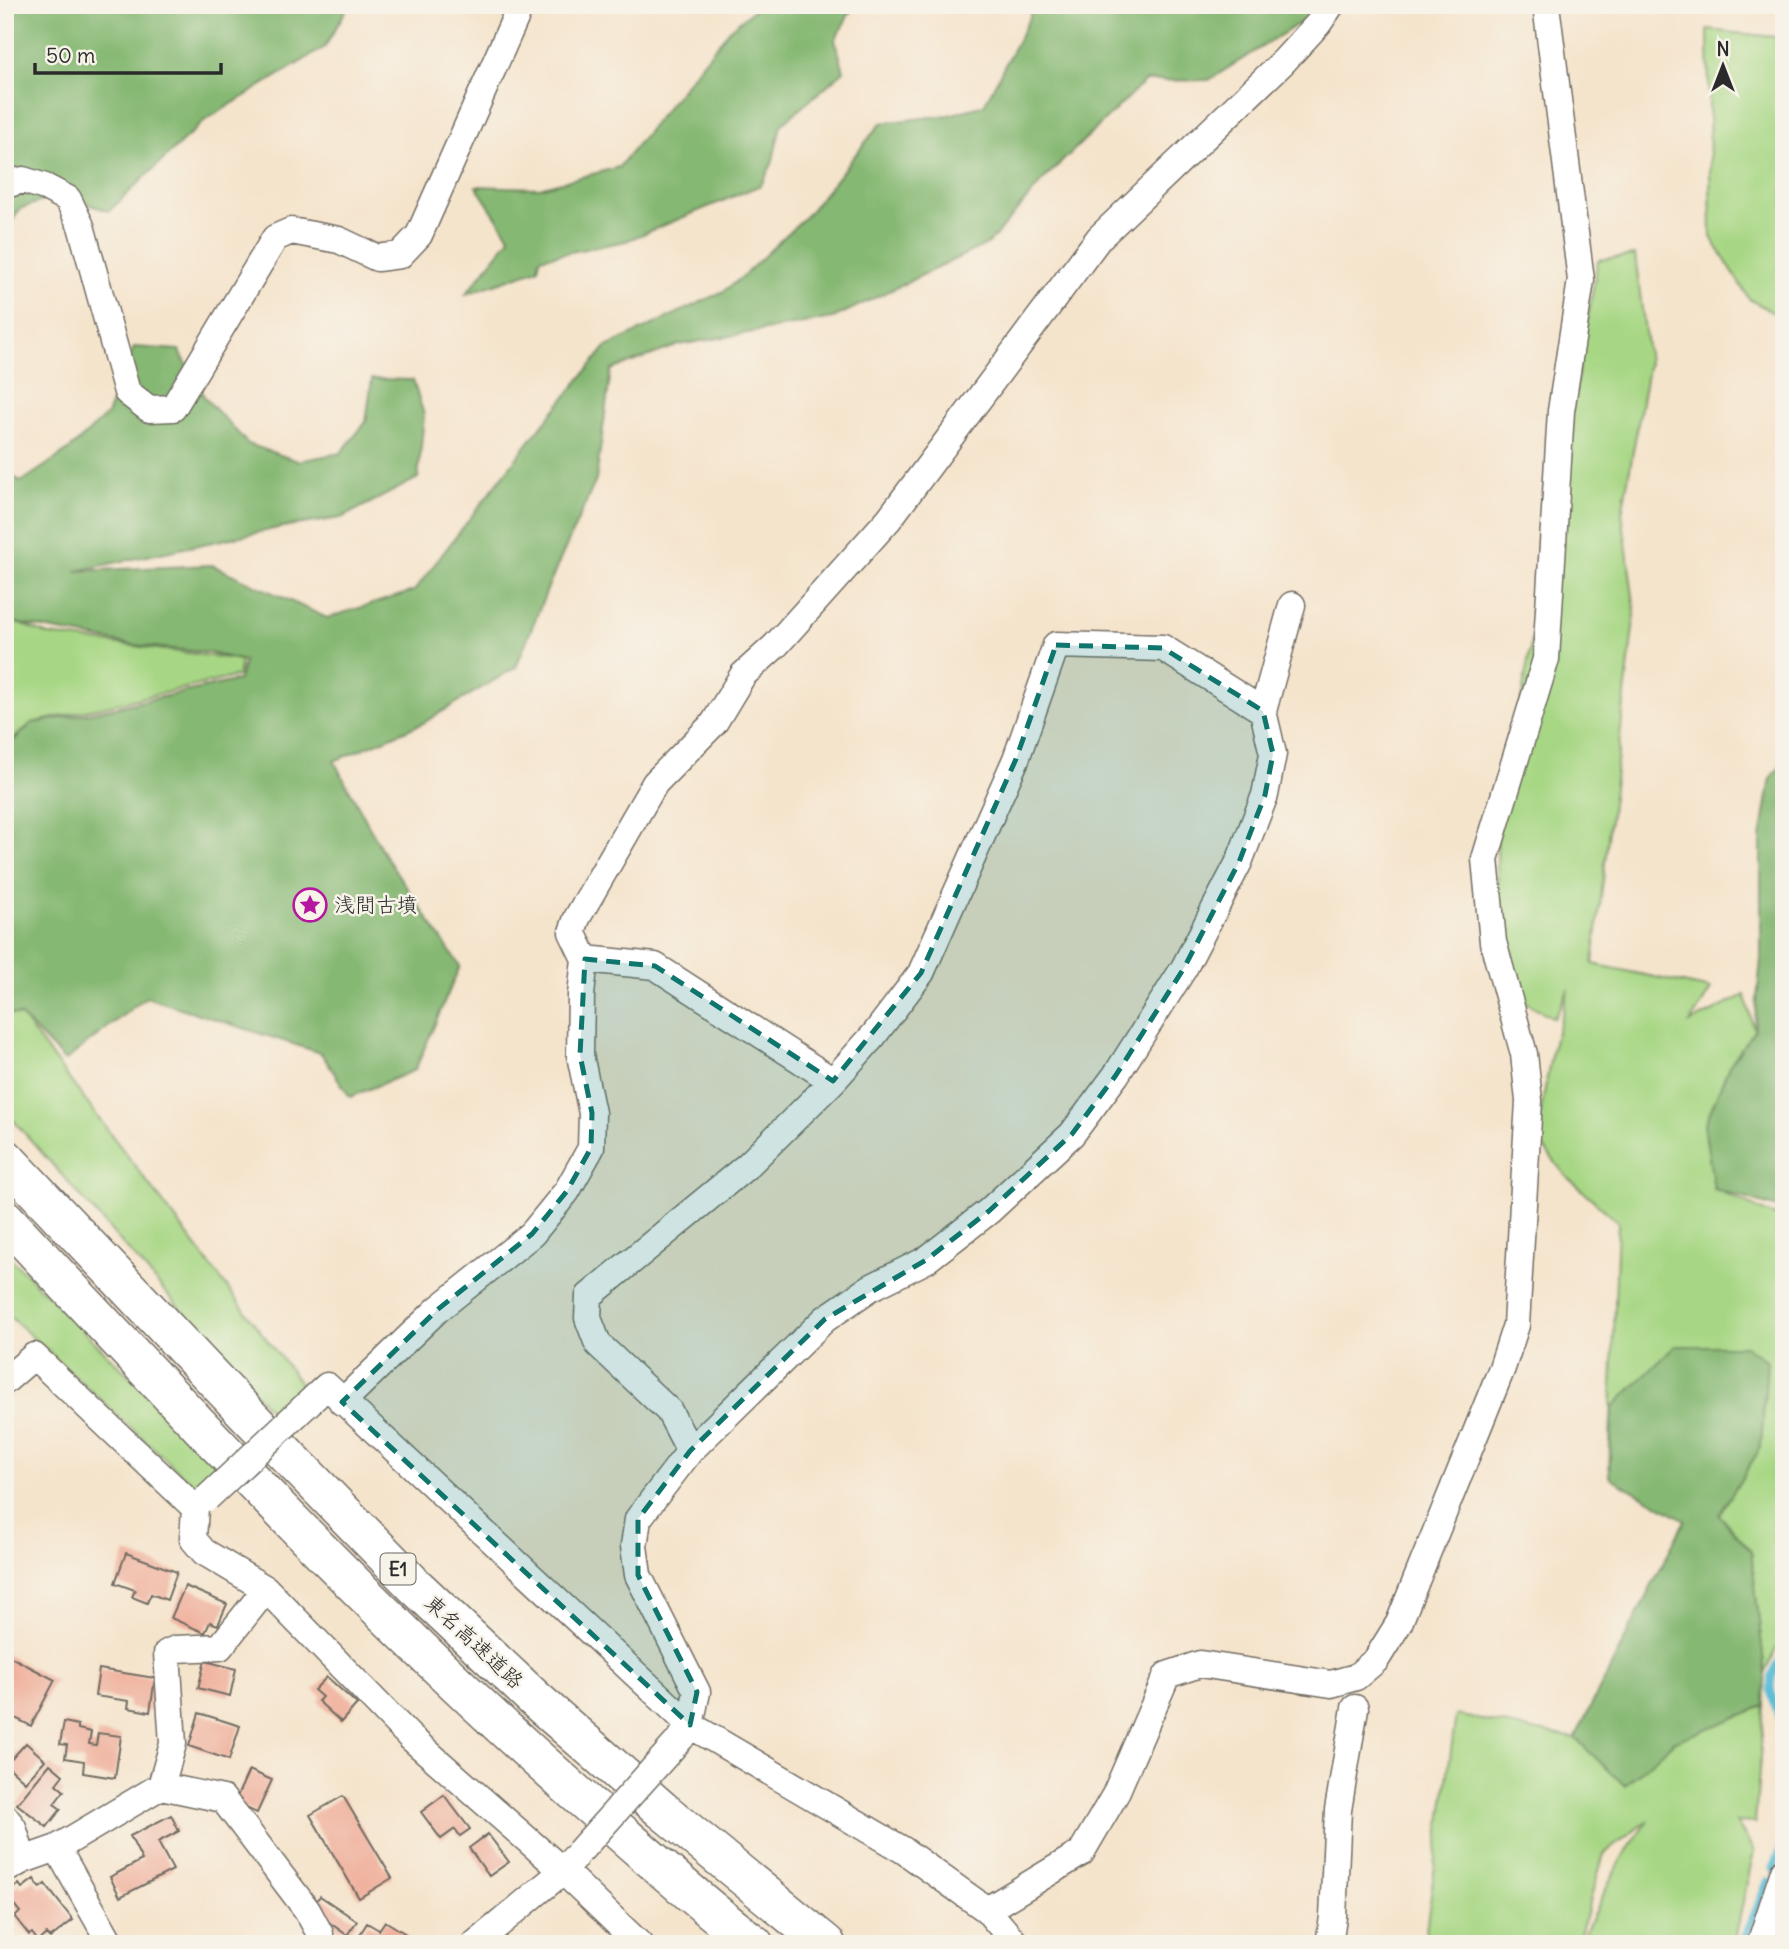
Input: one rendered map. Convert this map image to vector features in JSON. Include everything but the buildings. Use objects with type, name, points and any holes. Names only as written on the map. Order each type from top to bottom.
[{"type":"highway","name":"東名高速道路","points":[[5,1158],[248,1415],[415,1586],[535,1699],[662,1810],[826,1944]]},
{"type":"highway","name":"東名高速道路","points":[[5,1219],[180,1406],[391,1621],[512,1737],[630,1841],[754,1944]]},
{"type":"street","points":[[5,185],[23,180],[45,187],[68,199],[81,226],[127,392],[149,409],[173,408],[275,238],[291,231],[339,240],[377,258],[400,255],[419,235],[521,5]]},
{"type":"street","points":[[342,1402],[437,1310],[532,1234],[567,1191],[591,1148],[592,1113],[580,1055],[581,995],[585,959],[572,932],[577,918],[655,783],[714,723],[743,675],[776,645],[889,519],[1099,238],[1283,62],[1318,24],[1331,5]]},
{"type":"street","points":[[987,1910],[1081,1853],[1115,1795],[1167,1675],[1200,1664],[1331,1684],[1356,1677],[1377,1660],[1399,1623],[1502,1368],[1516,1325],[1529,1101],[1524,1054],[1493,942],[1485,859],[1546,659],[1561,411],[1581,280],[1546,5]]},
{"type":"street","points":[[475,1944],[571,1861],[685,1731],[696,1692],[638,1574],[634,1546],[638,1519],[690,1451],[825,1319],[870,1288],[926,1260],[989,1210],[1072,1134],[1116,1075],[1184,968],[1239,862],[1265,795],[1273,754],[1263,711],[1292,605]]},
{"type":"street","points":[[690,1451],[669,1411],[598,1344],[588,1318],[589,1296],[748,1165],[833,1081],[874,1035],[921,973],[1016,759],[1056,645],[1163,648],[1263,711]]},
{"type":"street","points":[[585,959],[655,966],[833,1081]]},
{"type":"street","points":[[5,1381],[34,1356],[201,1503]]},
{"type":"street","points":[[639,1944],[571,1861],[410,1737],[266,1589],[204,1552],[193,1539],[201,1503],[327,1386],[685,1731],[903,1850],[987,1910],[1016,1944]]},
{"type":"street","points":[[162,1786],[173,1744],[167,1653],[176,1649],[220,1647],[266,1589]]},
{"type":"street","points":[[1329,1944],[1333,1917],[1338,1810],[1355,1708]]},
{"type":"street","points":[[5,1817],[13,1827],[14,1865],[57,1848],[162,1786],[223,1799],[307,1910],[321,1940]]},
{"type":"street","points":[[57,1848],[111,1944]]},
{"type":"street","points":[[1760,1944],[1784,1871]]},
{"type":"highlighted area","points":[[1056,645],[1163,648],[1263,711],[1273,754],[1265,795],[1239,862],[1184,968],[1116,1075],[1072,1134],[989,1211],[926,1260],[825,1319],[690,1451],[638,1519],[638,1575],[697,1692],[690,1725],[342,1402],[437,1310],[532,1234],[567,1191],[591,1148],[592,1113],[580,1055],[585,959],[655,966],[833,1081],[921,973],[1016,759]]},
{"type":"green space","points":[[5,5],[349,5],[325,47],[204,121],[109,211],[59,195],[19,209],[5,236]]},
{"type":"green space","points":[[760,5],[854,5],[835,40],[844,71],[781,125],[772,164],[761,185],[626,241],[540,258],[538,269],[466,294],[510,238],[476,186],[539,188],[619,167],[730,29]]},
{"type":"green space","points":[[1031,5],[1319,5],[1314,14],[1209,80],[1145,81],[1046,177],[989,243],[833,318],[679,345],[611,370],[596,480],[516,667],[423,723],[334,761],[384,854],[460,966],[415,1070],[350,1097],[321,1053],[146,997],[65,1061],[21,1016],[5,1013],[5,749],[32,723],[239,680],[244,661],[210,653],[134,645],[5,621],[5,470],[21,482],[70,449],[107,415],[134,347],[179,350],[205,398],[248,444],[298,461],[341,453],[366,422],[372,379],[413,380],[424,415],[418,478],[341,518],[283,527],[76,571],[212,565],[327,618],[414,591],[606,347],[724,291],[741,278],[808,214],[881,123],[949,115],[984,105],[1030,17]]},
{"type":"green space","points":[[1708,30],[1784,38],[1784,318],[1749,299],[1711,237]]},
{"type":"green space","points":[[1635,255],[1649,362],[1622,513],[1635,611],[1593,964],[1711,989],[1690,1023],[1745,995],[1754,1030],[1715,1189],[1774,1216],[1784,1205],[1784,1632],[1765,1673],[1751,1551],[1719,1515],[1761,1447],[1613,1407],[1609,1469],[1618,1222],[1566,1176],[1536,1138],[1552,1050],[1569,989],[1554,1018],[1524,1001],[1498,907],[1497,838],[1598,260]]},
{"type":"green space","points":[[5,622],[17,623],[49,635],[241,660],[238,676],[32,723],[5,746]]},
{"type":"green space","points":[[1784,762],[1784,1210],[1714,1189],[1704,1126],[1729,1066],[1754,1030],[1761,959],[1761,838],[1771,778]]},
{"type":"green space","points":[[5,1013],[21,1016],[303,1387],[276,1417],[5,1111]]},
{"type":"green space","points":[[5,1253],[224,1470],[198,1489],[5,1312]]},
{"type":"green space","points":[[1675,1346],[1745,1346],[1767,1361],[1761,1447],[1719,1515],[1751,1551],[1765,1673],[1764,1706],[1673,1742],[1625,1786],[1575,1738],[1685,1520],[1609,1477],[1613,1407]]},
{"type":"green space","points":[[1764,1706],[1755,1823],[1736,1822],[1754,1851],[1734,1944],[1579,1944],[1620,1861],[1648,1820],[1604,1854],[1577,1944],[1424,1944],[1456,1715],[1575,1738],[1625,1785],[1684,1733]]},
{"type":"waterway","points":[[1784,1656],[1772,1675],[1771,1683],[1773,1700],[1784,1729]]},
{"type":"waterway","points":[[1773,1869],[1784,1842]]},
{"type":"waterway","points":[[1742,1944],[1768,1881]]},
{"type":"place","name":"浅間古墳","points":[[310,905]]}]
